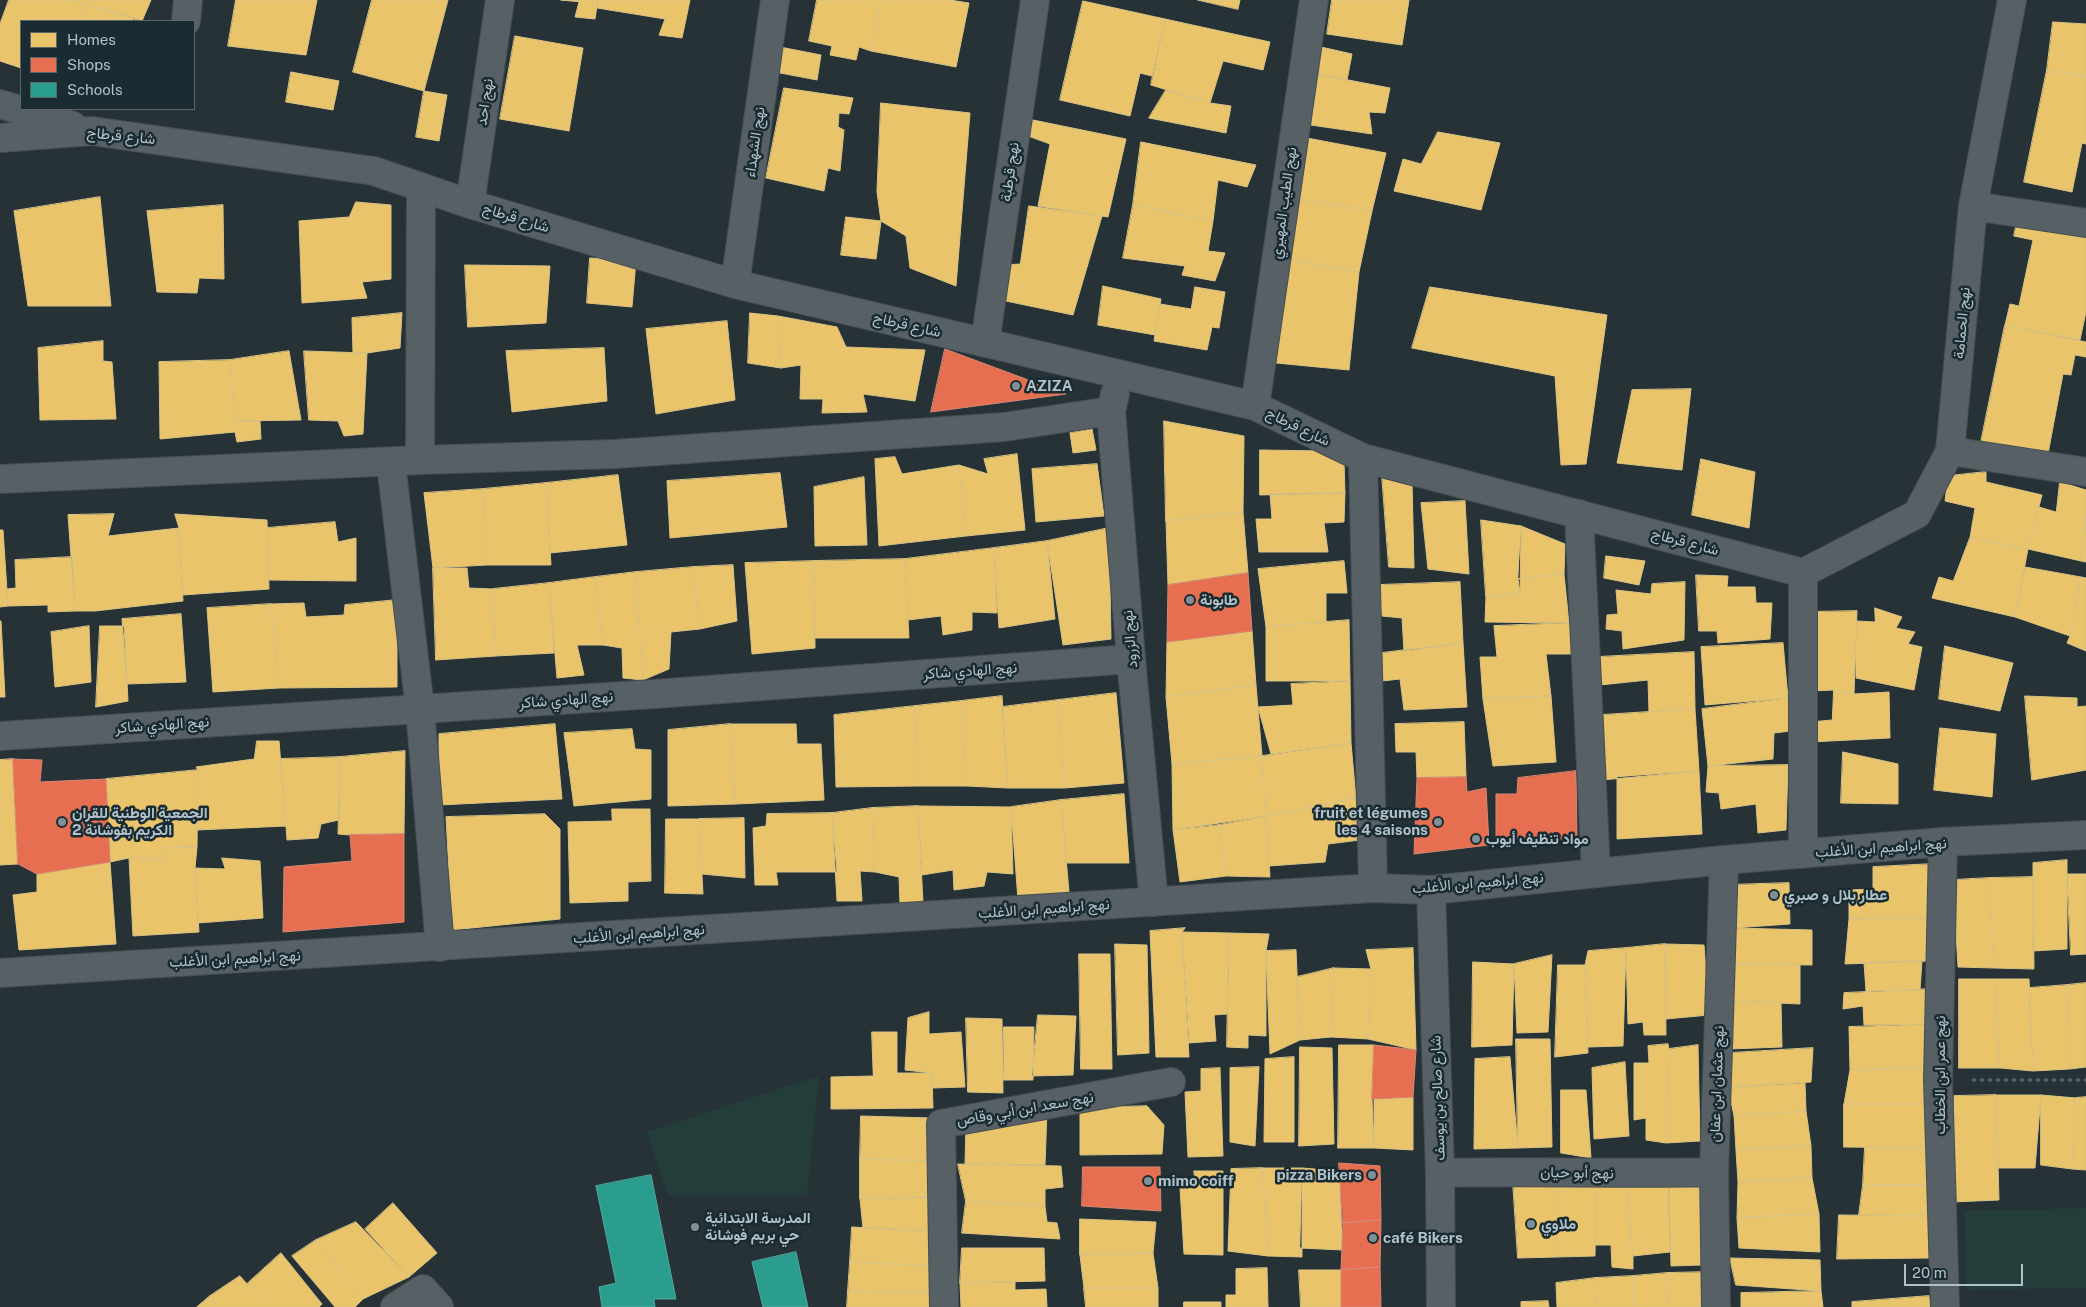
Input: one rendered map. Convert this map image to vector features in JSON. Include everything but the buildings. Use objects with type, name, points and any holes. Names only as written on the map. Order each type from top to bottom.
[{"type":"street","points":[[186,20],[188,0]]},
{"type":"street","name":"نهج احد","points":[[470,204],[500,0]]},
{"type":"street","name":"نهج الشهداء","points":[[735,284],[774,0]]},
{"type":"street","name":"نهج قرطبة","points":[[986,344],[1035,0]]},
{"type":"street","name":"نهج الطيب المهيري","points":[[1255,406],[1314,0]]},
{"type":"street","name":"نهج الحمامة","points":[[1803,572],[1917,514],[1950,450],[1973,206],[2012,0]]},
{"type":"street","points":[[0,104],[20,110]]},
{"type":"street","points":[[20,110],[92,131]]},
{"type":"street","name":"شارع قرطاج","points":[[0,138],[92,131],[374,171],[470,204],[735,284],[1120,376],[1255,406],[1363,458],[1803,572]]},
{"type":"street","points":[[420,460],[421,187]]},
{"type":"street","points":[[1973,206],[2086,223]]},
{"type":"street","name":"نهج الزرود","points":[[1120,376],[1111,411],[1131,659],[1154,902]]},
{"type":"street","points":[[0,479],[391,463],[420,460],[615,454],[1004,427],[1111,411]]},
{"type":"street","points":[[1950,450],[2086,472]]},
{"type":"street","points":[[1363,458],[1373,888]]},
{"type":"street","points":[[391,463],[420,709],[440,947]]},
{"type":"street","points":[[1579,514],[1596,872]]},
{"type":"street","points":[[1802,854],[1803,572]]},
{"type":"street","name":"نهج الهادي شاكر","points":[[0,736],[654,694],[1131,659]]},
{"type":"street","name":"نهج ابراهيم ابن الأغلب","points":[[0,974],[1373,888],[1431,890],[1724,860],[1943,842],[2086,835]]},
{"type":"street","name":"نهج عمر ابن الخطاب","points":[[1943,842],[1938,1080],[1945,1307]]},
{"type":"street","name":"نهج عثمان ابن عفان","points":[[1716,1307],[1714,1172],[1724,860]]},
{"type":"street","name":"شارع صالح بن يوسف","points":[[1431,890],[1440,1173],[1441,1307]]},
{"type":"street","name":"نهج سعد ابن أبي وقاص","points":[[944,1307],[941,1124],[1171,1082]]},
{"type":"street","name":"نهج أبو حيان","points":[[1440,1173],[1614,1174],[1714,1172]]},
{"type":"street","points":[[395,1307],[431,1298]]},
{"type":"path","points":[[1938,1080],[2086,1080]]},
{"type":"green space","points":[[819,1076],[807,1195],[668,1195],[647,1132]]},
{"type":"green space","points":[[2086,1208],[2086,1288],[1966,1290],[1965,1211]]},
{"type":"place","name":"AZIZA","points":[[1016,386]]},
{"type":"place","name":"طابونة","points":[[1190,600]]},
{"type":"place","name":"الجمعية الوطنية للقران الكريم بفوشانة 2","points":[[62,822]]},
{"type":"place","name":"fruit et légumes les 4 saisons","points":[[1438,822]]},
{"type":"place","name":"مواد تنظيف أيوب","points":[[1476,839]]},
{"type":"place","name":"عطار بلال و صبري","points":[[1774,895]]},
{"type":"place","name":"pizza Bikers","points":[[1372,1175]]},
{"type":"place","name":"mimo coiff","points":[[1148,1181]]},
{"type":"place","name":"ملاوي","points":[[1531,1224]]},
{"type":"place","name":"المدرسة الابتدائية حي بريم فوشانة","points":[[695,1227]]},
{"type":"place","name":"café Bikers","points":[[1373,1238]]}]
